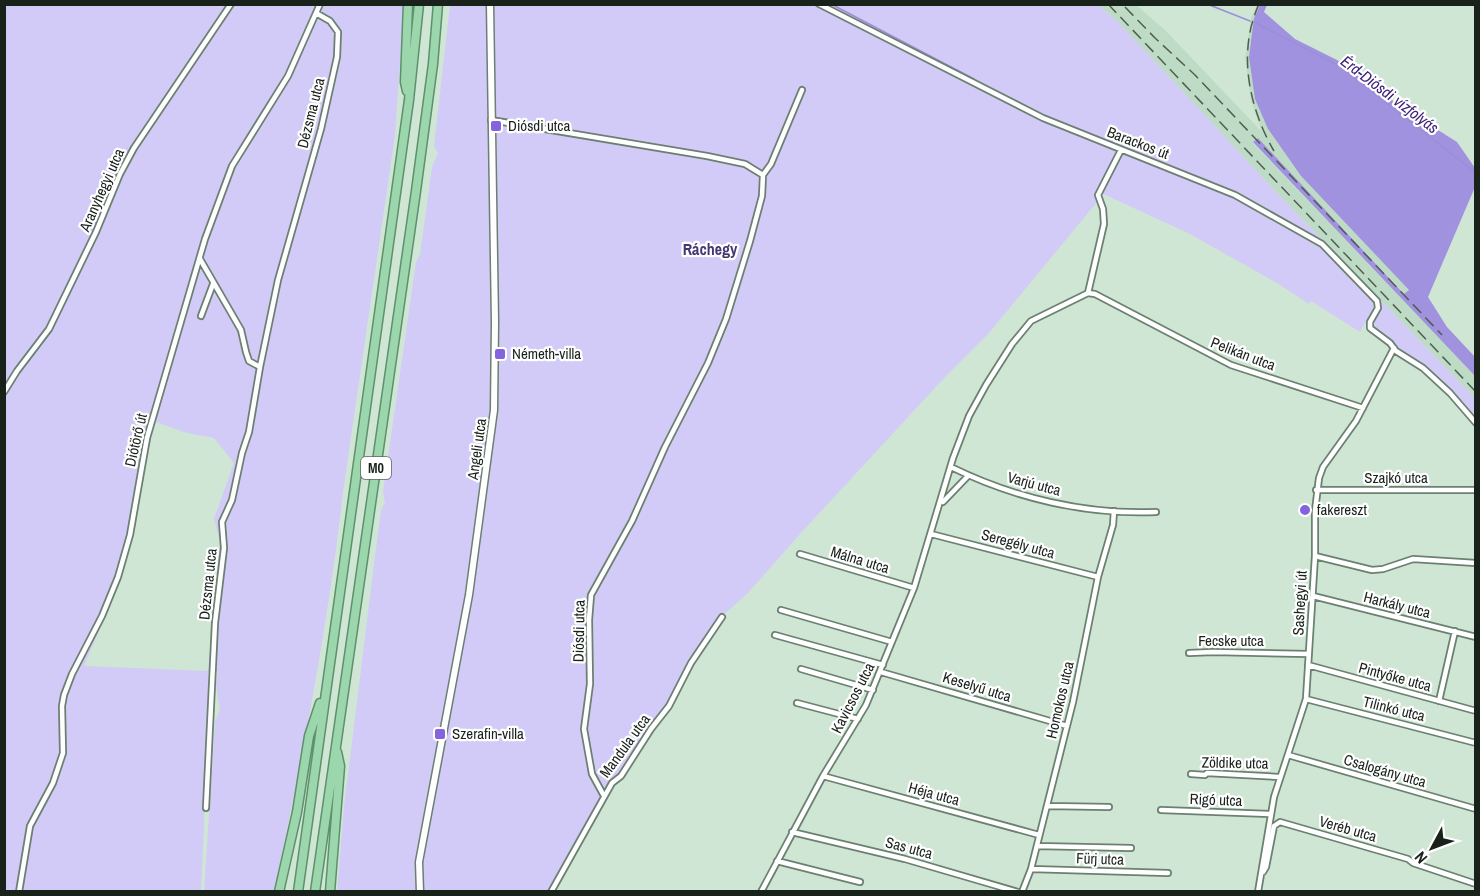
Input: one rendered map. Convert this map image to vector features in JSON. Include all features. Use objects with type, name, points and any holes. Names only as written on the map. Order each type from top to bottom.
[{"type":"highway","points":[[408,4],[405,82],[409,100]]},
{"type":"highway","name":"M0","points":[[298,891],[409,100],[419,4]]},
{"type":"highway","name":"M0","points":[[315,891],[416,191],[433,64],[438,4]]},
{"type":"highway","points":[[279,891],[297,812],[309,736],[326,686]]},
{"type":"highway","points":[[330,891],[340,766],[336,745]]},
{"type":"street","name":"Aranyhegyi utca","points":[[4,392],[53,321],[134,148],[231,4]]},
{"type":"street","name":"Diótörő út","points":[[19,891],[30,826],[53,783],[63,753],[64,694],[102,616],[118,577],[130,535],[147,438],[205,238],[232,166],[288,75],[320,4]]},
{"type":"street","name":"Angeli utca","points":[[419,891],[419,862],[465,618],[495,410],[490,4]]},
{"type":"street","name":"Barackos út","points":[[819,4],[1034,114],[1235,195],[1322,244],[1377,301],[1378,308],[1370,322],[1370,328],[1394,348]]},
{"type":"street","name":"Dézsma utca","points":[[206,808],[215,623],[224,548],[222,522],[232,500],[249,432],[278,280],[321,129],[337,57],[338,32],[330,21],[316,13]]},
{"type":"street","name":"Diósdi utca","points":[[604,796],[592,774],[584,729],[590,684],[591,595],[632,522],[665,447],[708,363],[729,310],[750,241],[762,196],[763,175],[771,164],[802,90]]},
{"type":"street","points":[[491,120],[707,156],[745,164],[763,175]]},
{"type":"street","points":[[1088,293],[1104,224],[1103,209],[1098,195],[1121,150]]},
{"type":"street","points":[[200,259],[241,330],[249,361],[260,367]]},
{"type":"street","points":[[201,316],[213,284]]},
{"type":"street","name":"Pelikán utca","points":[[1088,293],[1095,294],[1137,315],[1231,365],[1363,408]]},
{"type":"street","name":"Kavicsos utca","points":[[761,891],[823,776],[873,690],[914,588],[969,416],[986,385],[1023,329],[1031,321],[1088,293]]},
{"type":"street","points":[[1394,348],[1423,368],[1450,393],[1476,423]]},
{"type":"street","name":"Sashegyi út","points":[[1258,891],[1270,814],[1279,777],[1306,699],[1313,596],[1311,564],[1315,556],[1316,490],[1323,467],[1363,408],[1394,348]]},
{"type":"street","name":"Varjú utca","points":[[951,467],[969,476],[1028,497],[1114,511],[1156,512]]},
{"type":"street","name":"Kavicsos utca","points":[[941,504],[969,476]]},
{"type":"street","points":[[946,484],[956,489]]},
{"type":"street","name":"Szajkó utca","points":[[1316,490],[1476,490]]},
{"type":"street","name":"Homokos utca","points":[[1020,891],[1031,869],[1048,806],[1098,577],[1113,525],[1114,511]]},
{"type":"street","name":"Seregély utca","points":[[931,534],[1098,577]]},
{"type":"street","name":"Málna utca","points":[[800,554],[914,588]]},
{"type":"street","points":[[1315,556],[1372,570],[1383,569],[1413,559],[1476,563]]},
{"type":"street","name":"Harkály utca","points":[[1313,596],[1476,637]]},
{"type":"street","points":[[781,610],[892,642]]},
{"type":"street","name":"Mandula utca","points":[[551,891],[612,783],[621,776],[651,729],[665,712],[691,663],[722,617]]},
{"type":"street","points":[[1439,701],[1455,632]]},
{"type":"street","points":[[775,634],[883,665]]},
{"type":"street","name":"Fecske utca","points":[[1189,653],[1309,654]]},
{"type":"street","name":"Pintyőke utca","points":[[1308,665],[1476,711]]},
{"type":"street","points":[[801,669],[873,690]]},
{"type":"street","name":"Keselyű utca","points":[[880,672],[1067,726]]},
{"type":"street","name":"Tilinkó utca","points":[[1306,699],[1476,743]]},
{"type":"street","points":[[796,703],[858,718]]},
{"type":"street","name":"Csalogány utca","points":[[1288,755],[1476,809]]},
{"type":"street","name":"Zöldike utca","points":[[1191,774],[1279,777]]},
{"type":"street","name":"Héja utca","points":[[823,776],[1039,835]]},
{"type":"street","points":[[1048,806],[1109,807]]},
{"type":"street","name":"Rigó utca","points":[[1161,810],[1270,814]]},
{"type":"street","name":"Sashegyi út","points":[[1262,873],[1266,867],[1274,825],[1280,822]]},
{"type":"street","name":"Veréb utca","points":[[1280,822],[1408,859],[1413,863],[1476,884]]},
{"type":"street","name":"Sas utca","points":[[792,832],[905,859],[1020,891]]},
{"type":"street","points":[[1037,846],[1131,848]]},
{"type":"street","points":[[777,861],[860,882]]},
{"type":"street","name":"Fürj utca","points":[[1031,869],[1168,873]]},
{"type":"shaded area","points":[[5,5],[404,5],[395,135],[330,592],[304,743],[274,891],[204,891],[215,721],[220,710],[216,685],[218,671],[208,672],[209,716],[201,891],[5,892]],"holes":[[[156,422],[187,433],[214,438],[234,463],[214,519],[220,542],[208,671],[84,666],[121,579],[136,523],[141,475]]]},
{"type":"shaded area","points":[[450,5],[1098,5],[1118,22],[1277,193],[1473,396],[1475,422],[1454,393],[1426,367],[1365,323],[1360,332],[1311,301],[1309,304],[1277,283],[1190,234],[1101,193],[1097,202],[989,333],[945,377],[747,594],[722,616],[691,663],[676,694],[631,761],[614,780],[551,891],[337,892],[344,807],[381,511],[385,502],[383,492],[416,262],[420,255],[432,167],[438,153],[434,146]]},
{"type":"shaded area","points":[[1098,5],[1136,5],[1165,30],[1262,132],[1251,101],[1245,58],[1251,18],[1257,5],[1260,5],[1254,18],[1268,129],[1301,176],[1409,290],[1405,294],[1258,138],[1253,143],[1475,376],[1475,398],[1277,193],[1118,22]]},
{"type":"shaded area","points":[[1260,5],[1267,5],[1264,12],[1295,39],[1337,60],[1400,106],[1457,142],[1475,168],[1475,187],[1428,297],[1447,327],[1475,357],[1475,376],[1253,142],[1258,138],[1404,294],[1409,290],[1301,176],[1268,129],[1255,99],[1249,57],[1254,18]]},
{"type":"waterway","points":[[831,4],[974,79]]},
{"type":"waterway","name":"Érd-Diósdi vízfolyás","points":[[1207,4],[1250,21]]},
{"type":"waterway","name":"Érd-Diósdi vízfolyás","points":[[1254,22],[1341,67],[1476,173]]},
{"type":"railway","points":[[1108,4],[1476,392]]},
{"type":"railway","points":[[1259,4],[1252,22],[1247,60],[1252,98],[1274,151]]},
{"type":"railway","points":[[1125,7],[1195,75],[1442,335]]},
{"type":"place","name":"Diósdi utca","points":[[496,126]]},
{"type":"place","name":"Németh-villa","points":[[500,354]]},
{"type":"place","name":"fakereszt","points":[[1305,510]]},
{"type":"place","name":"Szerafin-villa","points":[[440,734]]},
{"type":"district","name":"Ráchegy","points":[[710,249]]}]
